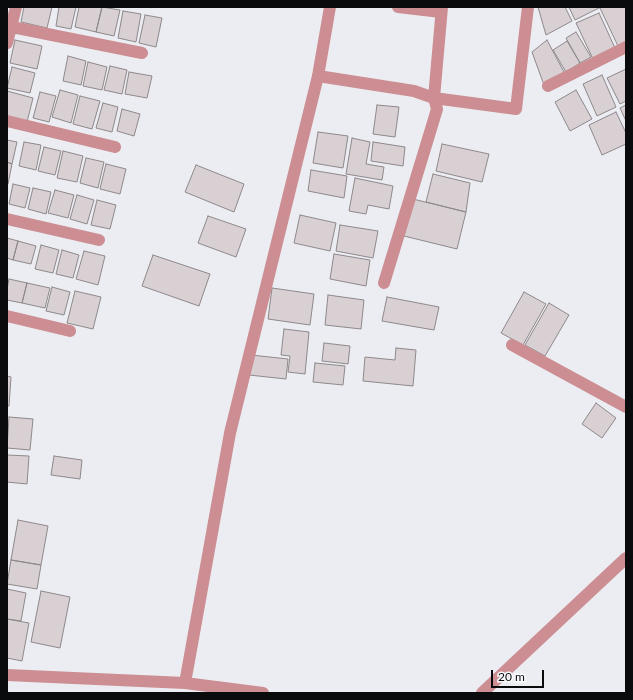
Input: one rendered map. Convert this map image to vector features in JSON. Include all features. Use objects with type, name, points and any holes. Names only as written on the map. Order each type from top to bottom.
[{"type":"street","points":[[7,43],[9,26],[16,7]]},
{"type":"street","points":[[184,683],[230,433],[318,76],[330,7]]},
{"type":"street","points":[[384,283],[437,109],[434,98],[442,10],[398,7]]},
{"type":"street","points":[[318,76],[414,91],[434,98],[516,109],[528,7]]},
{"type":"street","points":[[9,26],[142,53]]},
{"type":"street","points":[[548,86],[626,47]]},
{"type":"street","points":[[7,121],[115,148]]},
{"type":"street","points":[[7,219],[100,240]]},
{"type":"street","points":[[7,316],[70,331]]},
{"type":"street","points":[[512,345],[626,406]]},
{"type":"street","points":[[482,693],[626,558]]},
{"type":"street","points":[[7,675],[184,683],[263,693]]},
{"type":"building","points":[[24,7],[52,7],[47,28],[21,22]]},
{"type":"building","points":[[59,7],[76,7],[71,29],[56,26]]},
{"type":"building","points":[[79,7],[102,7],[96,32],[75,27]]},
{"type":"building","points":[[102,7],[120,10],[114,36],[96,32]]},
{"type":"building","points":[[538,7],[565,7],[572,21],[546,35]]},
{"type":"building","points":[[569,7],[601,7],[575,20]]},
{"type":"building","points":[[626,7],[626,42],[618,46],[600,8]]},
{"type":"building","points":[[123,11],[141,14],[136,42],[118,38]]},
{"type":"building","points":[[599,13],[615,48],[593,59],[576,23]]},
{"type":"building","points":[[145,15],[162,18],[156,47],[139,43]]},
{"type":"building","points":[[576,32],[591,57],[580,63],[566,38]]},
{"type":"building","points":[[15,40],[42,46],[37,69],[10,63]]},
{"type":"building","points":[[547,40],[565,74],[544,85],[532,52]]},
{"type":"building","points":[[567,41],[580,63],[566,72],[553,50]]},
{"type":"building","points":[[68,56],[86,61],[81,85],[63,81]]},
{"type":"building","points":[[88,62],[107,67],[102,90],[83,86]]},
{"type":"building","points":[[110,66],[127,70],[122,94],[104,90]]},
{"type":"building","points":[[12,67],[35,73],[30,93],[7,88]]},
{"type":"building","points":[[626,69],[626,101],[620,104],[607,78]]},
{"type":"building","points":[[129,72],[152,76],[147,98],[125,94]]},
{"type":"building","points":[[602,75],[616,107],[597,116],[583,84]]},
{"type":"building","points":[[60,90],[78,95],[71,123],[52,117]]},
{"type":"building","points":[[576,90],[592,119],[570,131],[555,102]]},
{"type":"building","points":[[7,91],[33,98],[27,122],[7,116]]},
{"type":"building","points":[[40,92],[56,96],[49,122],[33,118]]},
{"type":"building","points":[[80,96],[100,101],[92,129],[73,124]]},
{"type":"building","points":[[103,103],[118,107],[112,132],[96,128]]},
{"type":"building","points":[[377,105],[399,107],[395,137],[373,134]]},
{"type":"building","points":[[626,105],[626,121],[620,108]]},
{"type":"building","points":[[122,109],[140,114],[134,136],[117,131]]},
{"type":"building","points":[[616,112],[626,133],[626,144],[602,155],[589,125]]},
{"type":"building","points":[[318,132],[348,136],[343,168],[313,163]]},
{"type":"building","points":[[352,138],[370,142],[366,164],[384,167],[382,180],[346,174]]},
{"type":"building","points":[[7,140],[17,142],[12,164],[7,162]]},
{"type":"building","points":[[24,142],[41,145],[36,170],[19,166]]},
{"type":"building","points":[[373,142],[405,147],[403,166],[371,161]]},
{"type":"building","points":[[442,144],[489,154],[482,182],[436,171]]},
{"type":"building","points":[[44,147],[61,151],[55,175],[38,171]]},
{"type":"building","points":[[63,151],[83,156],[77,182],[57,178]]},
{"type":"building","points":[[86,158],[104,162],[98,188],[80,183]]},
{"type":"building","points":[[7,162],[12,164],[8,184],[7,184]]},
{"type":"building","points":[[106,164],[126,169],[120,194],[100,189]]},
{"type":"building","points":[[196,165],[244,184],[234,212],[185,192]]},
{"type":"building","points":[[311,170],[347,176],[344,198],[308,191]]},
{"type":"building","points":[[433,174],[470,183],[466,212],[426,202]]},
{"type":"building","points":[[355,178],[393,186],[389,209],[368,205],[366,214],[349,211]]},
{"type":"building","points":[[13,184],[30,188],[25,208],[9,204]]},
{"type":"building","points":[[33,188],[51,192],[46,214],[28,209]]},
{"type":"building","points":[[55,190],[74,195],[68,218],[48,213]]},
{"type":"building","points":[[77,195],[94,200],[87,224],[70,219]]},
{"type":"building","points":[[413,199],[466,212],[457,249],[404,236]]},
{"type":"building","points":[[97,200],[116,205],[110,229],[91,225]]},
{"type":"building","points":[[300,215],[336,223],[330,251],[294,243]]},
{"type":"building","points":[[208,216],[246,229],[236,257],[198,243]]},
{"type":"building","points":[[340,225],[378,231],[373,258],[336,251]]},
{"type":"building","points":[[7,238],[18,241],[13,260],[7,258]]},
{"type":"building","points":[[18,241],[36,246],[31,264],[13,260]]},
{"type":"building","points":[[41,245],[59,250],[53,273],[35,269]]},
{"type":"building","points":[[62,250],[79,255],[73,278],[56,274]]},
{"type":"building","points":[[84,251],[105,256],[98,285],[76,279]]},
{"type":"building","points":[[334,254],[370,260],[366,286],[330,279]]},
{"type":"building","points":[[153,255],[210,274],[199,306],[142,286]]},
{"type":"building","points":[[9,279],[27,283],[22,303],[7,300]]},
{"type":"building","points":[[27,283],[50,288],[45,308],[22,303]]},
{"type":"building","points":[[52,287],[70,292],[64,315],[46,311]]},
{"type":"building","points":[[272,288],[314,294],[310,325],[268,319]]},
{"type":"building","points":[[75,291],[101,297],[93,329],[67,323]]},
{"type":"building","points":[[524,292],[546,304],[523,345],[501,333]]},
{"type":"building","points":[[328,295],[364,300],[361,329],[325,325]]},
{"type":"building","points":[[387,297],[439,307],[434,330],[382,321]]},
{"type":"building","points":[[549,303],[569,315],[545,356],[525,345]]},
{"type":"building","points":[[284,329],[309,332],[305,374],[288,372],[290,356],[281,355]]},
{"type":"building","points":[[324,343],[350,346],[348,364],[322,361]]},
{"type":"building","points":[[396,348],[416,350],[413,386],[363,381],[365,357],[395,360]]},
{"type":"building","points":[[251,355],[288,359],[286,379],[249,375]]},
{"type":"building","points":[[315,363],[345,366],[343,385],[313,382]]},
{"type":"building","points":[[7,376],[11,377],[9,406],[7,406]]},
{"type":"building","points":[[596,403],[616,418],[602,438],[582,424]]},
{"type":"building","points":[[9,417],[33,419],[30,450],[7,448]]},
{"type":"building","points":[[7,455],[29,456],[27,484],[7,482]]},
{"type":"building","points":[[54,456],[82,460],[80,479],[51,475]]},
{"type":"building","points":[[18,520],[48,526],[41,565],[11,560]]},
{"type":"building","points":[[11,560],[41,565],[37,589],[7,584]]},
{"type":"building","points":[[7,589],[26,593],[21,621],[7,619]]},
{"type":"building","points":[[41,591],[70,597],[60,648],[31,642]]},
{"type":"building","points":[[7,619],[29,623],[22,661],[7,658]]}]
